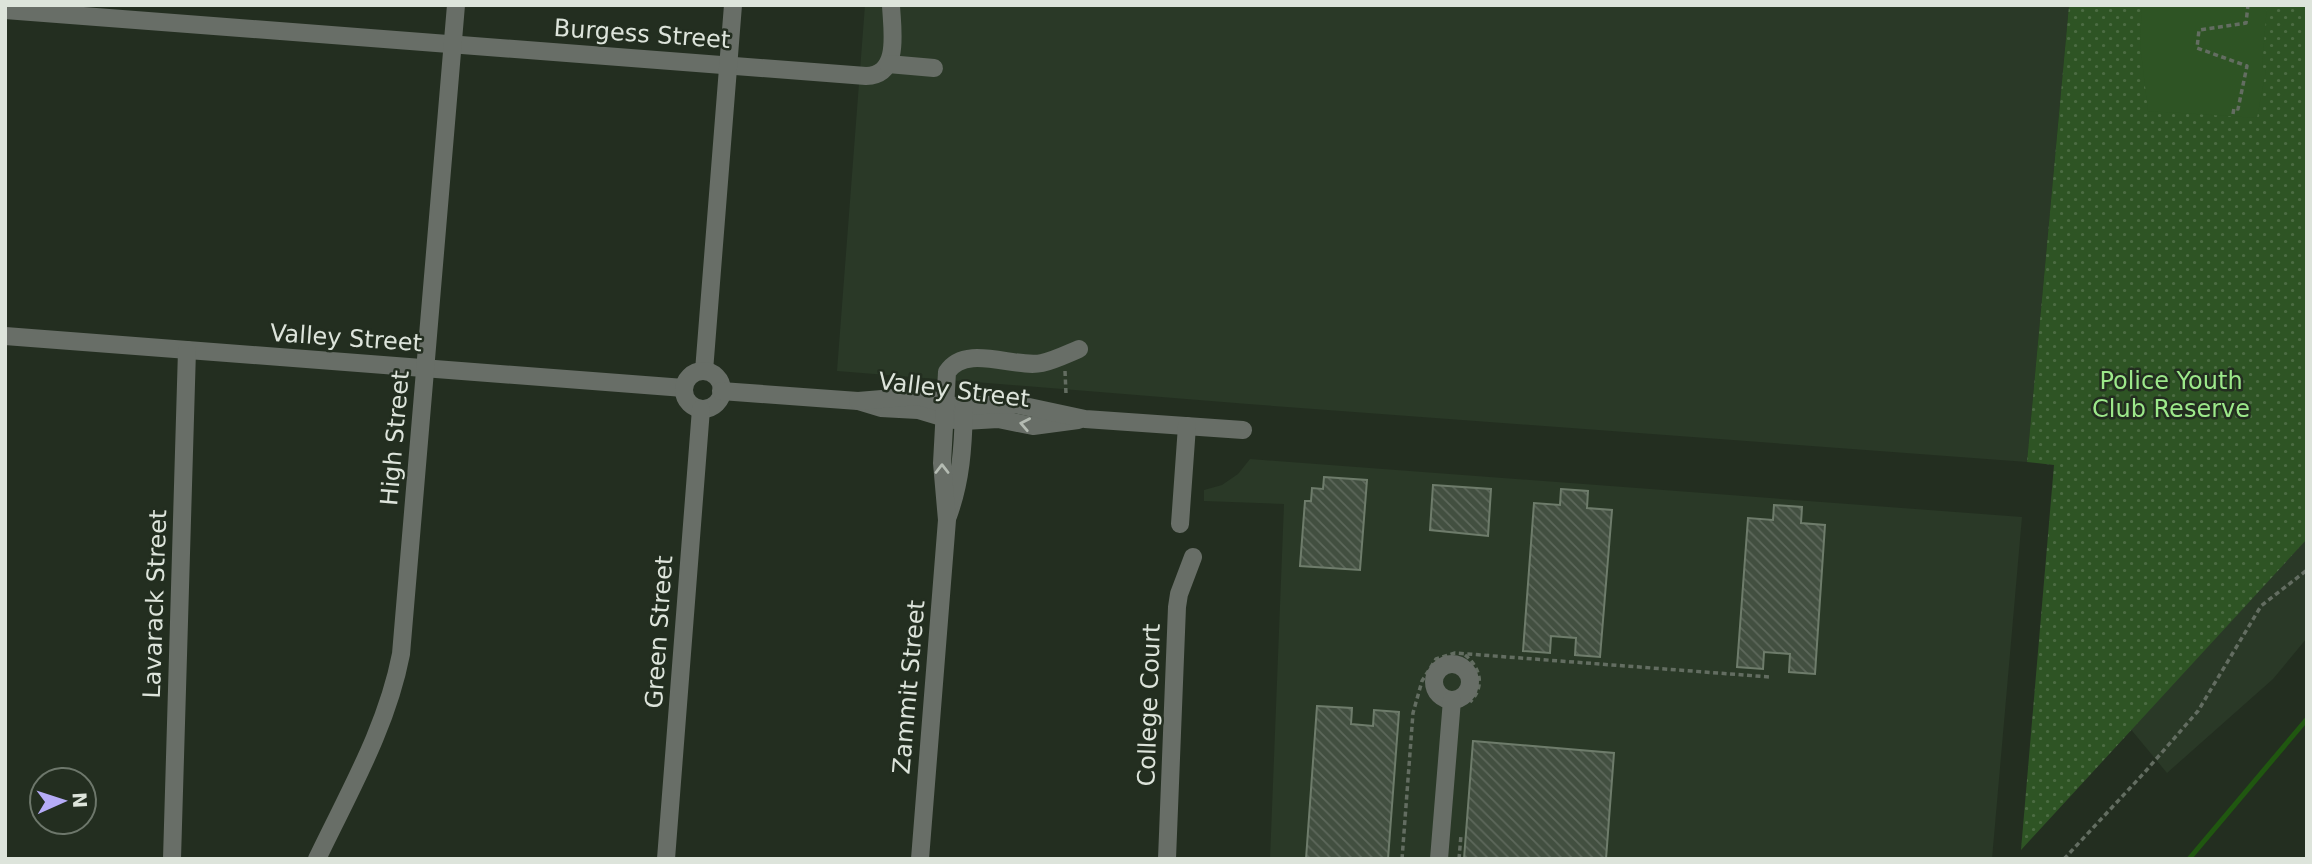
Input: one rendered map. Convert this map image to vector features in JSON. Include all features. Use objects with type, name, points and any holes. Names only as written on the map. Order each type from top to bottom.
[{"type":"street","points":[[198,24],[200,5]]},
{"type":"street","name":"High Street","points":[[317,859],[385,717],[395,686],[401,653],[456,5]]},
{"type":"street","points":[[705,371],[733,5]]},
{"type":"street","points":[[891,5],[891,53],[888,64],[934,68]]},
{"type":"street","name":"Burgess Street","points":[[5,10],[857,75],[875,75],[883,72],[888,64]]},
{"type":"street","name":"Valley Street","points":[[5,336],[684,388]]},
{"type":"street","name":"Zammit Street","points":[[920,859],[947,520],[942,463],[947,372],[962,360],[973,358],[1041,363],[1079,349]]},
{"type":"street","name":"Lavarack Street","points":[[172,859],[187,350]]},
{"type":"street","points":[[705,371],[719,380],[721,391],[713,406],[701,409],[686,400],[684,388],[688,377],[705,371]]},
{"type":"street","name":"Valley Street","points":[[721,391],[858,401],[918,396],[945,411],[1033,426],[1085,419],[1243,430]]},
{"type":"street","name":"Green Street","points":[[666,859],[701,409]]},
{"type":"street","name":"Zammit Street","points":[[947,520],[960,479],[964,414]]},
{"type":"street","points":[[1180,524],[1187,426]]},
{"type":"street","name":"College Court","points":[[1167,859],[1177,607],[1179,594],[1194,557]]},
{"type":"street","points":[[1439,859],[1451,701]]},
{"type":"path","points":[[2232,114],[2234,108],[2238,109],[2247,66],[2197,48],[2199,30],[2246,23],[2248,5]]},
{"type":"path","points":[[2064,859],[2198,711],[2261,606],[2307,570]]},
{"type":"path","points":[[1402,859],[1413,713],[1422,681],[1436,659],[1455,653],[1770,677]]},
{"type":"shaded area","points":[[865,5],[2069,5],[2027,462],[837,371]]},
{"type":"shaded area","points":[[2307,451],[2307,638],[2273,679],[2167,773],[2119,715]]},
{"type":"shaded area","points":[[1250,459],[2022,517],[1992,859],[1270,859],[1284,504],[1204,501],[1204,490],[1222,485],[1238,474]]},
{"type":"green space","name":"Police Youth Club Reserve","points":[[2069,5],[2307,5],[2307,539],[2021,850],[2054,465],[2027,462]]},
{"type":"green space","points":[[2142,5],[2267,5],[2262,68],[2266,70],[2257,118],[2148,111],[2140,43]]},
{"type":"building","points":[[1324,477],[1367,480],[1360,570],[1300,566],[1305,501],[1311,501],[1312,488],[1323,489]]},
{"type":"building","points":[[1433,485],[1491,489],[1488,536],[1430,530]]},
{"type":"building","points":[[1561,489],[1588,491],[1587,508],[1612,510],[1600,657],[1575,655],[1576,638],[1551,636],[1550,653],[1523,651],[1534,503],[1560,505]]},
{"type":"building","points":[[1774,505],[1802,507],[1801,523],[1825,525],[1815,674],[1789,672],[1790,654],[1764,652],[1763,669],[1737,667],[1748,518],[1773,520]]},
{"type":"building","points":[[1317,706],[1352,708],[1351,724],[1373,726],[1374,710],[1399,712],[1388,859],[1306,859]]},
{"type":"building","points":[[1473,741],[1614,753],[1606,859],[1464,859]]},
{"type":"waterway","points":[[2189,859],[2307,719]]}]
